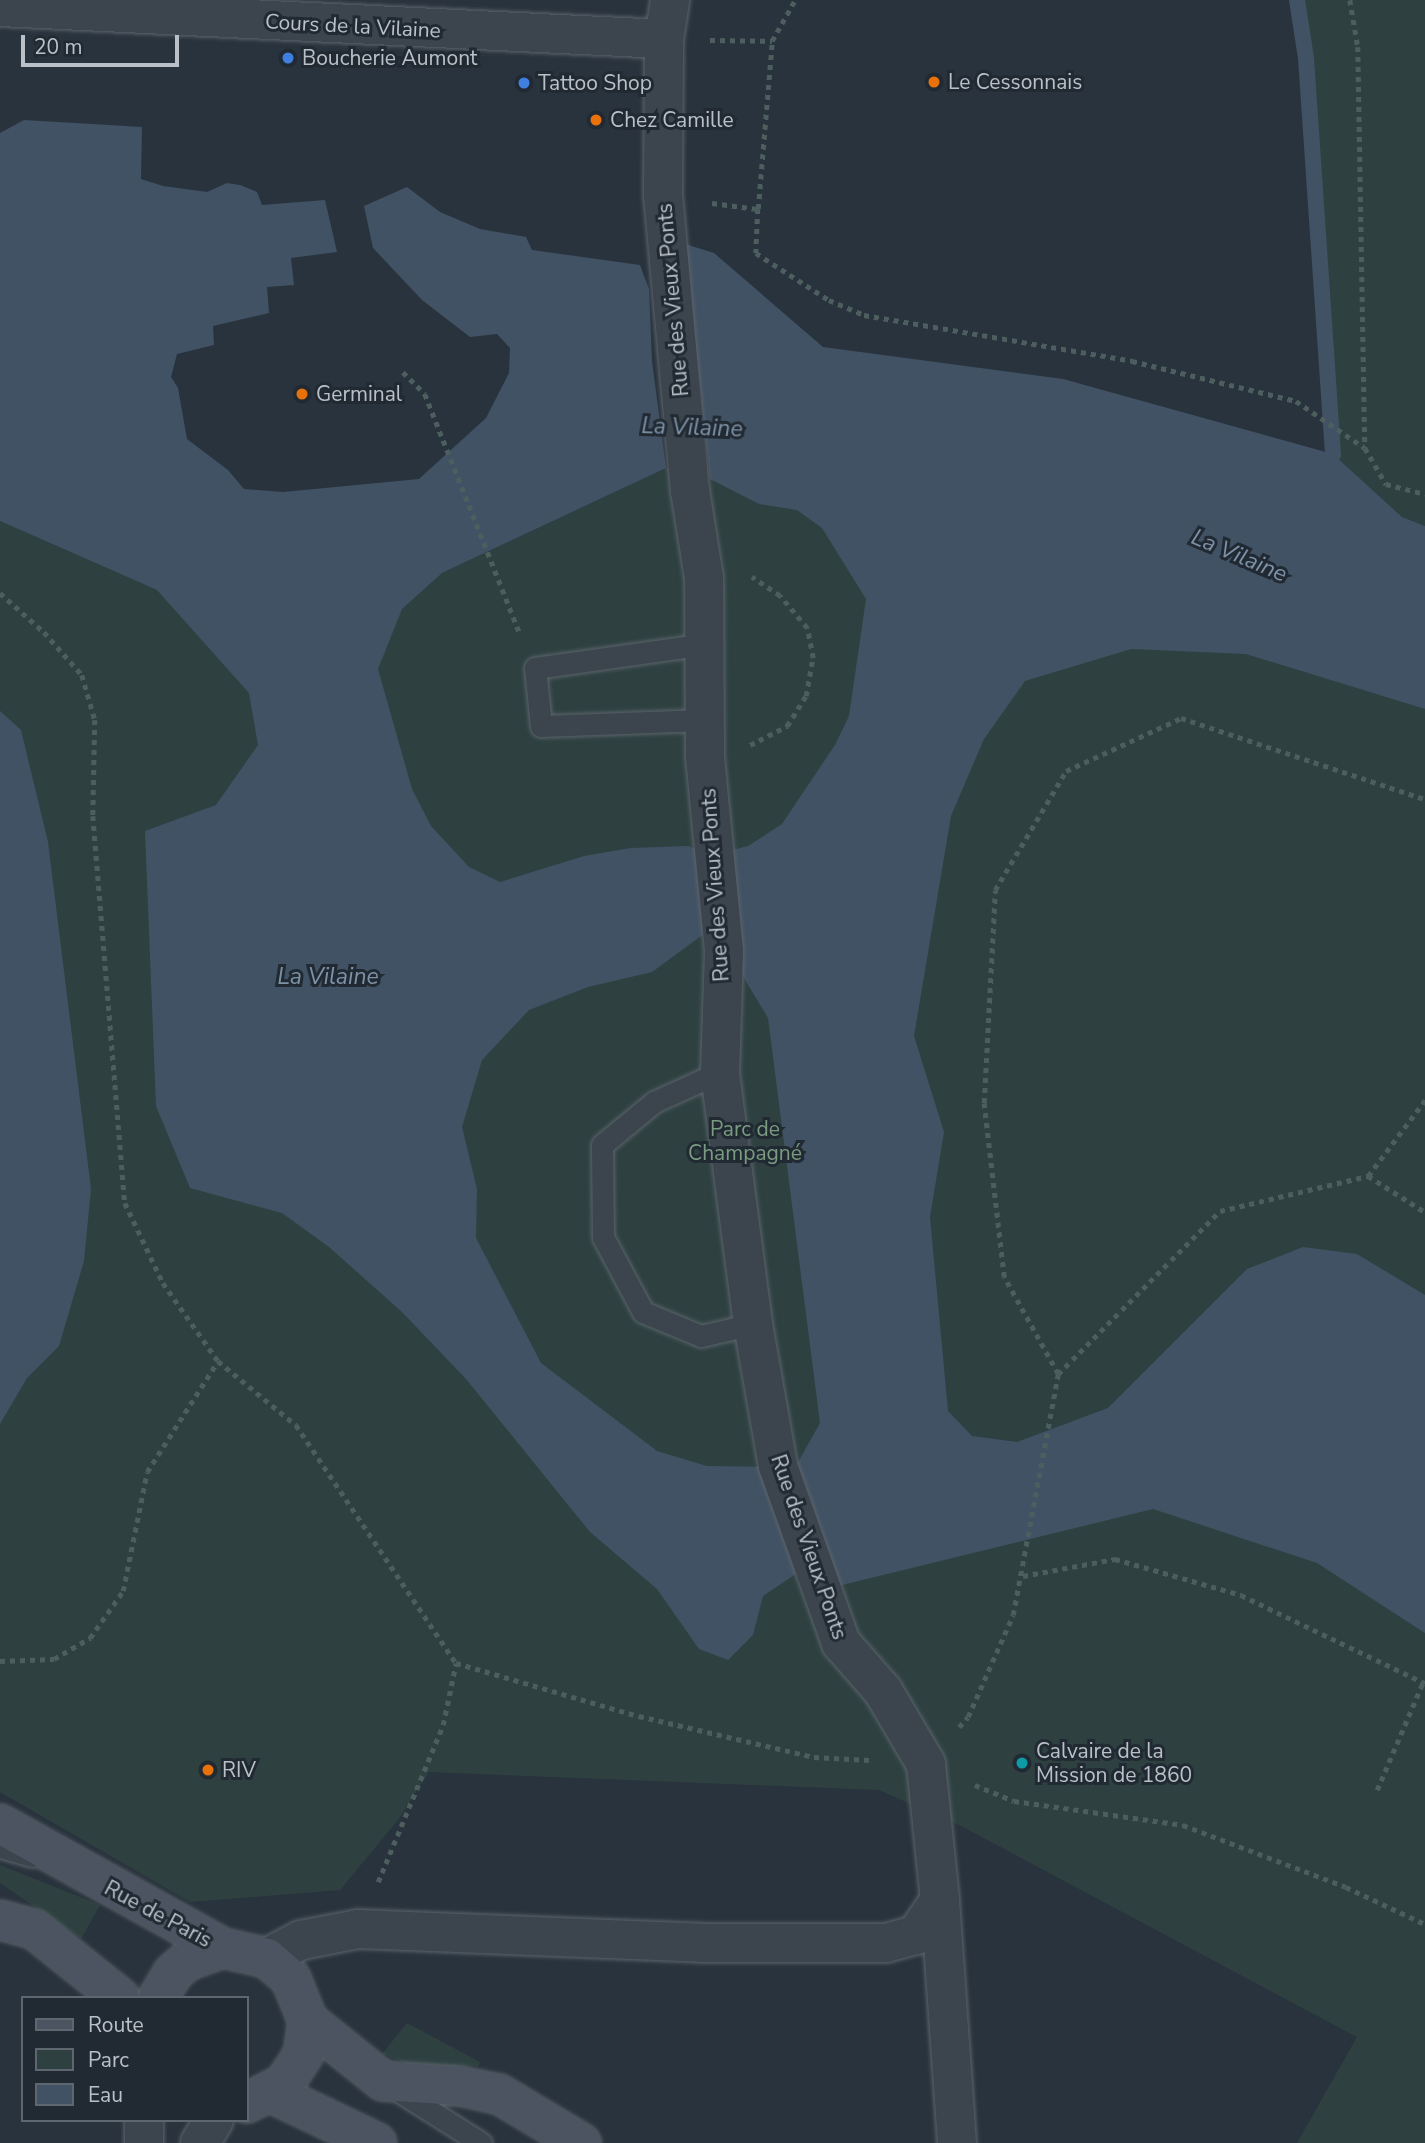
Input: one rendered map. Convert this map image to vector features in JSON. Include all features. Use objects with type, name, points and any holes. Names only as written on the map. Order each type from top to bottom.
[{"type":"main road","name":"Rue de Paris","points":[[0,1824],[93,1879],[223,1948],[267,1958]]},
{"type":"main road","points":[[17,1924],[117,1996]]},
{"type":"main road","points":[[159,1996],[173,1973],[187,1961],[223,1948]]},
{"type":"main road","points":[[259,2098],[296,2070],[307,2038],[308,2021],[291,1979],[267,1958]]},
{"type":"main road","points":[[308,2021],[383,2081],[460,2086],[499,2094],[581,2143]]},
{"type":"main road","points":[[259,2098],[376,2142]]},
{"type":"street","name":"Rue des Vieux Ponts","points":[[670,0],[664,39],[663,195],[690,491],[704,578],[705,738],[724,951],[720,1072],[753,1324],[778,1465],[841,1643],[883,1691],[926,1765],[940,1900],[957,2143]]},
{"type":"street","name":"Cours de la Vilaine","points":[[0,7],[144,7],[664,39]]},
{"type":"street","points":[[267,1958],[301,1940],[358,1929],[702,1943],[886,1942],[916,1935],[940,1900]]},
{"type":"street","points":[[144,2122],[144,2143]]},
{"type":"street","points":[[200,2143],[213,2122]]},
{"type":"lane","points":[[705,738],[541,726],[535,668],[706,644]]},
{"type":"lane","points":[[720,1072],[654,1102],[602,1145],[603,1237],[643,1312],[701,1336],[753,1324]]},
{"type":"lane","name":"Rue de Paris","points":[[0,1847],[93,1879]]},
{"type":"lane","points":[[0,1903],[17,1924]]},
{"type":"lane","points":[[383,2081],[481,2143]]},
{"type":"path","points":[[795,0],[772,41],[756,253],[829,300],[864,315],[1132,361],[1296,401],[1365,448],[1386,484],[1425,494]]},
{"type":"path","points":[[1350,0],[1358,47],[1365,448]]},
{"type":"path","points":[[664,39],[772,41]]},
{"type":"path","points":[[663,195],[758,209]]},
{"type":"path","points":[[403,372],[425,394],[498,584],[535,668]]},
{"type":"path","points":[[704,578],[734,572],[759,578],[807,628],[813,658],[806,696],[787,726],[747,747],[705,738]]},
{"type":"path","points":[[0,593],[44,632],[82,675],[95,720],[93,816],[125,1203],[163,1283],[218,1361],[296,1425],[456,1663],[639,1716],[814,1757],[926,1765],[1014,1801],[1183,1825],[1346,1888],[1425,1924]]},
{"type":"path","points":[[1058,1374],[1004,1277],[984,1103],[995,890],[1066,771],[1181,718],[1425,799]]},
{"type":"path","points":[[926,1765],[968,1717],[1013,1615],[1023,1576],[1049,1413],[1058,1374],[1220,1211],[1368,1176],[1425,1100]]},
{"type":"path","points":[[1368,1176],[1425,1212]]},
{"type":"path","points":[[0,1661],[54,1659],[90,1638],[123,1591],[147,1472],[218,1361]]},
{"type":"path","points":[[1023,1576],[1115,1559],[1241,1595],[1424,1683],[1377,1790]]},
{"type":"path","points":[[358,1929],[443,1725],[456,1663]]},
{"type":"green space","points":[[1297,0],[1425,0],[1425,526],[1402,517],[1333,454],[1306,59]]},
{"type":"green space","name":"Parc de Champagné","points":[[768,467],[1425,709],[1425,2143],[1297,2143],[1357,2037],[963,1827],[879,1790],[429,1772],[398,1820],[340,1890],[190,1902],[0,1792],[0,521],[157,590],[442,573],[666,468]]},
{"type":"green space","points":[[0,1865],[100,1905],[81,1939],[0,1883]]},
{"type":"green space","points":[[407,2023],[480,2062],[479,2066],[416,2067],[382,2054]]},
{"type":"water","name":"La Vilaine","points":[[24,120],[142,127],[141,179],[163,186],[207,192],[227,183],[240,185],[257,192],[262,205],[325,200],[337,252],[291,258],[294,285],[267,287],[269,313],[213,326],[214,345],[177,354],[171,377],[178,388],[187,439],[228,470],[244,489],[283,492],[419,479],[486,418],[509,373],[510,348],[497,334],[470,337],[422,300],[373,248],[364,206],[407,187],[440,212],[480,229],[526,237],[532,250],[640,265],[649,289],[652,361],[666,468],[442,573],[402,609],[378,669],[412,789],[431,826],[469,867],[500,882],[584,856],[631,848],[688,846],[703,852],[708,931],[652,972],[588,987],[529,1010],[482,1060],[462,1127],[477,1189],[476,1238],[541,1363],[657,1451],[707,1466],[781,1467],[788,1533],[784,1541],[806,1567],[763,1596],[753,1635],[728,1660],[699,1649],[657,1589],[590,1532],[466,1379],[402,1312],[329,1247],[282,1213],[190,1188],[156,1106],[145,831],[216,805],[258,745],[249,693],[157,590],[0,521],[0,133]]},
{"type":"water","name":"La Vilaine","points":[[685,244],[714,253],[823,347],[1063,379],[1333,454],[1402,517],[1425,526],[1425,709],[1246,654],[1131,649],[1025,681],[984,739],[951,816],[914,1036],[944,1132],[930,1217],[948,1411],[972,1436],[1017,1442],[1108,1408],[1247,1269],[1303,1247],[1357,1254],[1425,1295],[1425,1633],[1317,1563],[1153,1509],[834,1587],[797,1464],[820,1423],[768,1018],[733,960],[729,851],[748,846],[782,824],[835,745],[849,716],[866,599],[822,528],[797,510],[759,504],[710,479]]},
{"type":"water","points":[[0,711],[21,730],[48,842],[91,1189],[84,1261],[59,1346],[27,1378],[0,1424]]},
{"type":"waterway","points":[[1297,0],[1306,58],[1333,454],[1324,474]]},
{"type":"place","name":"Boucherie Aumont","points":[[288,58]]},
{"type":"place","name":"Le Cessonnais","points":[[934,82]]},
{"type":"place","name":"Tattoo Shop","points":[[524,83]]},
{"type":"place","name":"Chez Camille","points":[[596,120]]},
{"type":"place","name":"Germinal","points":[[302,394]]},
{"type":"place","name":"Calvaire de la Mission de 1860","points":[[1022,1763]]},
{"type":"place","name":"RIV","points":[[208,1770]]}]
